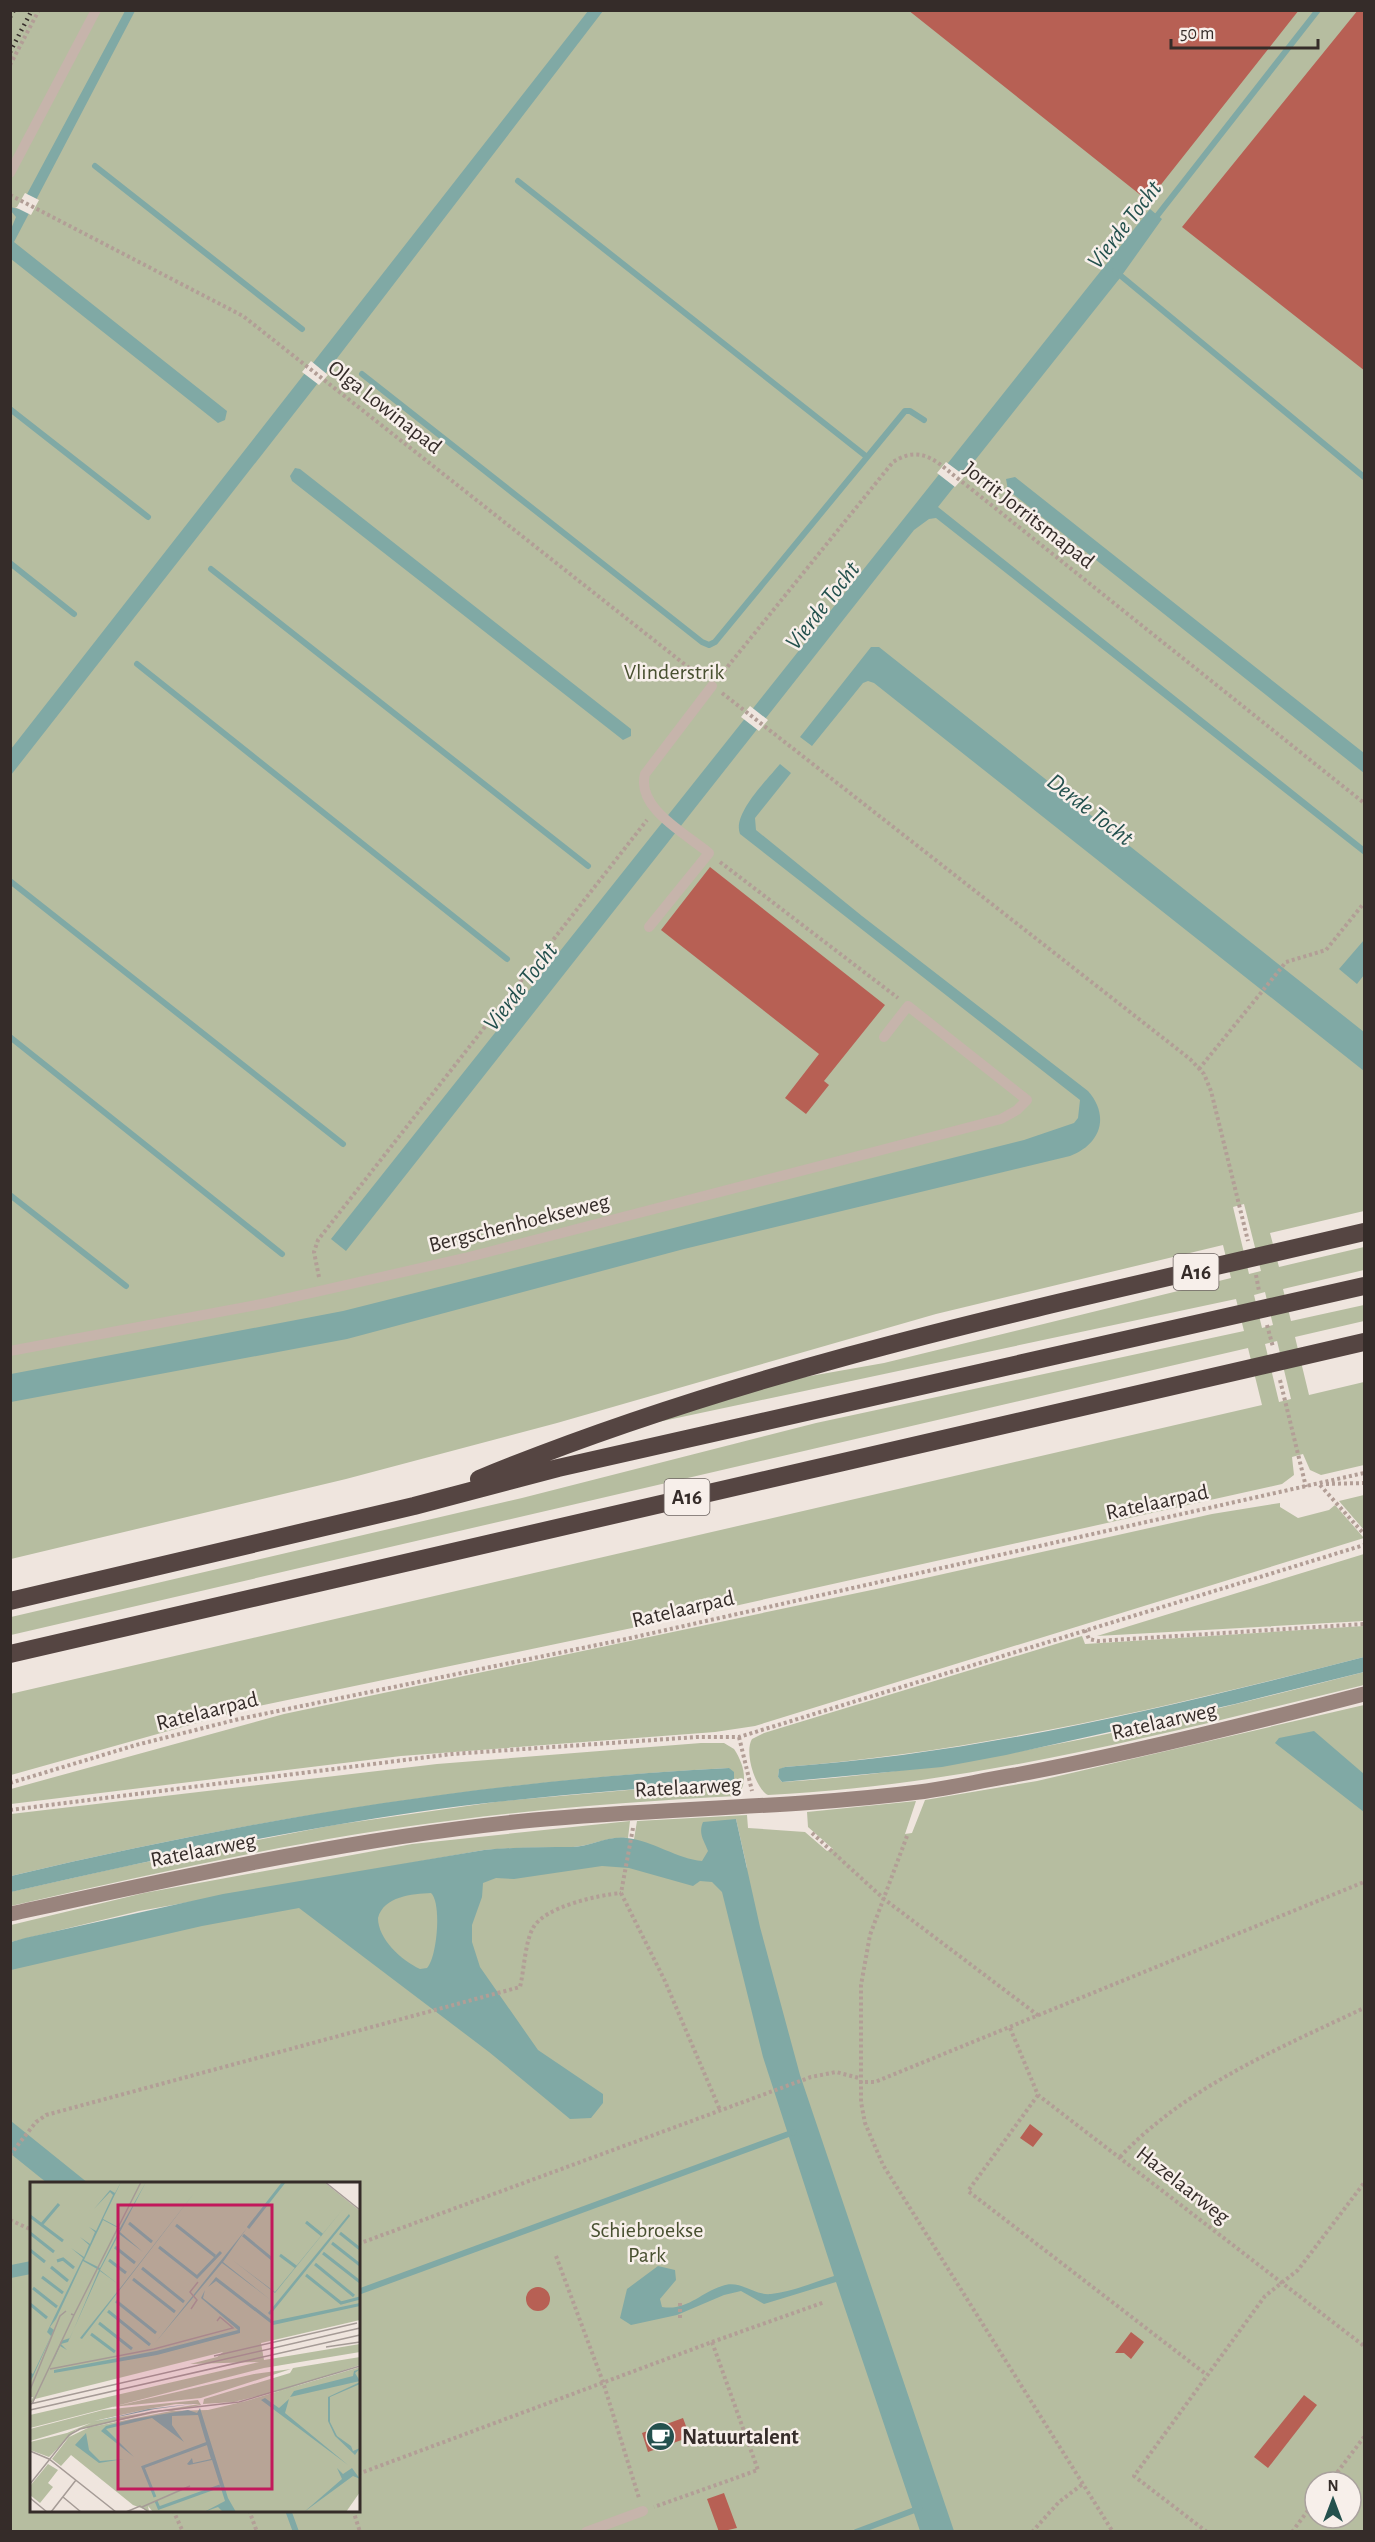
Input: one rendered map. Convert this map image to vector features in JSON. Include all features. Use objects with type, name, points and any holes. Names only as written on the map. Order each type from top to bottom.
[{"type":"highway","name":"A16","points":[[414,1506],[567,1443],[677,1406],[833,1360],[1027,1311],[1365,1232]]},
{"type":"highway","name":"A16","points":[[10,1601],[414,1506],[570,1465],[1365,1286]]},
{"type":"highway","name":"A16","points":[[10,1654],[1365,1342]]},
{"type":"street","name":"Ratelaarweg","points":[[10,1914],[294,1855],[397,1838],[532,1820],[635,1811],[756,1806],[921,1792],[1083,1762],[1236,1727],[1365,1694]]},
{"type":"lane","points":[[10,173],[96,10]]},
{"type":"lane","points":[[649,927],[709,853],[656,811],[643,793],[645,774],[712,686]]},
{"type":"lane","points":[[884,1037],[908,1006]]},
{"type":"lane","name":"Bergschenhoekseweg","points":[[10,1350],[321,1291],[465,1258],[1001,1119],[1027,1100],[908,1006]]},
{"type":"lane","points":[[586,2532],[643,2511]]},
{"type":"path","points":[[10,66],[39,10]]},
{"type":"path","name":"Olga Lowinapad","points":[[10,195],[243,316],[712,686]]},
{"type":"path","name":"Jorrit Jorritsmapad","points":[[712,686],[893,462],[906,454],[916,453],[934,461],[964,484],[1365,803]]},
{"type":"path","points":[[739,706],[1199,1069],[1211,1091],[1233,1182]]},
{"type":"path","points":[[321,1291],[314,1252],[318,1240],[656,811]]},
{"type":"path","points":[[709,853],[908,1006]]},
{"type":"path","points":[[1199,1069],[1286,962],[1326,950],[1365,903]]},
{"type":"path","points":[[1299,1456],[1306,1487]]},
{"type":"path","name":"Ratelaarpad","points":[[10,1783],[239,1719],[626,1640],[1365,1473]]},
{"type":"path","points":[[1320,1484],[1365,1483]]},
{"type":"path","points":[[1320,1484],[1365,1534]]},
{"type":"path","points":[[10,1810],[452,1754],[697,1737],[739,1737],[1365,1545]]},
{"type":"path","points":[[1084,1630],[1089,1639],[1098,1641],[1365,1624]]},
{"type":"path","points":[[739,1737],[756,1806]]},
{"type":"path","points":[[633,1828],[621,1893],[664,1979],[720,2110]]},
{"type":"path","points":[[812,1833],[884,1899],[1039,2016]]},
{"type":"path","points":[[907,1836],[870,1935],[861,1985],[859,2080],[865,2124],[883,2166],[1113,2532]]},
{"type":"path","points":[[360,2243],[811,2077],[836,2072],[859,2080],[875,2082],[1365,1882]]},
{"type":"path","points":[[10,2155],[36,2121],[46,2115],[520,1987],[531,1930],[538,1920],[553,1911],[601,1895],[621,1893]]},
{"type":"path","points":[[1120,2157],[1137,2140],[1196,2093],[1236,2068],[1365,2008]]},
{"type":"path","points":[[1010,2028],[1038,2095],[968,2191],[1207,2374]]},
{"type":"path","name":"Hazelaarweg","points":[[1038,2095],[1365,2346]]},
{"type":"path","points":[[1207,2532],[1134,2476],[1265,2296],[1298,2271],[1365,2183]]},
{"type":"path","points":[[10,2220],[30,2229]]},
{"type":"path","points":[[556,2256],[603,2382],[643,2511],[758,2470],[712,2342]]},
{"type":"path","points":[[680,2301],[680,2318]]},
{"type":"path","points":[[360,2473],[825,2302]]},
{"type":"path","points":[[1339,2470],[1365,2437]]},
{"type":"path","points":[[1032,2532],[1059,2502],[1084,2483]]},
{"type":"path","points":[[173,2512],[183,2532]]},
{"type":"path","points":[[249,2512],[257,2532]]},
{"type":"path","points":[[353,2512],[360,2532]]},
{"type":"path","points":[[1292,2532],[1303,2517]]},
{"type":"green space","name":"Vlinderstrik","points":[[11,11],[1364,11],[1364,1211],[1270,1233],[1279,1267],[1364,1247],[1364,1270],[1283,1289],[1291,1321],[1364,1305],[1364,1321],[1295,1337],[1309,1395],[1364,1382],[1364,1465],[1321,1475],[1310,1470],[1303,1454],[1292,1457],[1294,1475],[1282,1484],[694,1615],[254,1707],[11,1775],[10,1694],[1262,1405],[1248,1348],[11,1635],[11,1617],[522,1498],[816,1423],[1244,1331],[1236,1299],[644,1425],[782,1381],[884,1363],[1231,1278],[1223,1245],[936,1314],[557,1423],[346,1479],[11,1559]],"holes":[[[1244,1204],[1261,1271],[1249,1274],[1233,1207]],[[1265,1292],[1273,1325],[1262,1328],[1254,1295]],[[1277,1341],[1291,1399],[1279,1402],[1265,1344]]]},
{"type":"green space","points":[[1364,1495],[1364,1530],[1339,1501]]},
{"type":"green space","points":[[1280,1503],[1280,1507],[1298,1518],[1329,1510],[1335,1505],[1364,1538],[755,1726],[715,1732],[401,1756],[11,1804],[11,1789],[284,1714],[881,1588],[1212,1514]]},
{"type":"green space","points":[[1364,1554],[1364,1621],[1097,1636]]},
{"type":"green space","points":[[1364,1626],[1364,1657],[1221,1693],[1004,1738],[859,1760],[785,1767],[779,1770],[778,1777],[782,1782],[856,1776],[1003,1754],[1148,1725],[1364,1672],[1364,1685],[1142,1738],[994,1768],[919,1780],[768,1795],[755,1778],[750,1761],[749,1752],[752,1739],[764,1733],[1082,1636],[1085,1644]]},
{"type":"green space","name":"Schiebroekse Park","points":[[1364,1705],[1364,2531],[11,2531],[11,1957],[634,1839],[637,1821],[747,1815],[748,1828],[805,1832],[827,1851],[833,1849],[808,1827],[807,1812],[916,1801],[905,1834],[912,1833],[925,1800],[1037,1781]],"holes":[[[736,1819],[747,1868],[730,1871]]]},
{"type":"green space","points":[[724,1743],[734,1749],[744,1773],[743,1785],[737,1796],[561,1808],[344,1836],[232,1857],[11,1906],[10,1892],[126,1866],[334,1825],[502,1801],[732,1781],[729,1768],[547,1782],[457,1793],[189,1837],[11,1876],[11,1814],[437,1764]]},
{"type":"green space","points":[[630,1821],[628,1838],[614,1838],[573,1847],[484,1850],[139,1911],[11,1942],[11,1925],[144,1893],[412,1844]]},
{"type":"water","points":[[125,11],[135,11],[14,242],[227,411],[225,420],[218,423],[11,259],[11,229],[16,217],[10,207],[19,209]]},
{"type":"water","points":[[588,11],[603,11],[325,374],[11,775],[11,749]]},
{"type":"water","points":[[1150,209],[1162,219],[1120,278],[938,507],[1364,847],[1364,855],[936,518],[929,519],[914,530],[346,1251],[331,1239]]},
{"type":"water","points":[[295,468],[300,469],[631,729],[631,736],[623,740],[292,481],[290,476]]},
{"type":"water","points":[[1015,477],[1364,753],[1364,773],[1008,490],[1006,479]]},
{"type":"water","points":[[871,647],[879,647],[1364,1032],[1364,1071],[874,683],[868,681],[863,683],[812,746],[800,737]]},
{"type":"water","points":[[780,764],[791,773],[755,818],[756,830],[862,916],[1088,1091],[1099,1110],[1099,1128],[1095,1137],[1081,1151],[1070,1156],[684,1249],[347,1339],[11,1402],[11,1374],[343,1311],[1024,1140],[1074,1123],[1078,1118],[1080,1100],[740,834],[741,817],[746,807]]},
{"type":"water","points":[[1364,940],[1364,975],[1357,984],[1339,969]]},
{"type":"water","points":[[1364,1657],[1364,1672],[1235,1704],[1006,1755],[942,1767],[782,1782],[778,1777],[779,1769],[785,1767],[932,1751],[1077,1725],[1221,1693]]},
{"type":"water","points":[[1314,1731],[1364,1774],[1364,1812],[1275,1743],[1279,1738]]},
{"type":"water","points":[[729,1768],[734,1772],[734,1779],[729,1782],[534,1798],[417,1812],[213,1848],[11,1892],[11,1876],[278,1820],[548,1782]]},
{"type":"water","points":[[736,1819],[760,1927],[800,2075],[954,2531],[920,2531],[836,2282],[764,2304],[741,2291],[724,2295],[677,2315],[631,2325],[620,2318],[627,2289],[658,2266],[675,2270],[676,2280],[660,2299],[662,2307],[671,2308],[686,2304],[729,2284],[759,2293],[771,2294],[834,2276],[763,2057],[722,1892],[712,1882],[700,1881],[693,1886],[629,1868],[602,1866],[514,1879],[496,1878],[483,1883],[482,1897],[472,1925],[472,1942],[480,1967],[538,2050],[603,2094],[603,2103],[591,2118],[570,2119],[489,2052],[299,1908],[202,1926],[11,1970],[11,1942],[25,1938],[223,1894],[484,1850],[579,1846],[627,1838],[702,1861],[708,1851],[701,1834],[703,1822]],"holes":[[[431,1893],[437,1918],[436,1943],[427,1968],[420,1969],[405,1960],[386,1941],[378,1918],[386,1905],[400,1898]]]},
{"type":"water","points":[[10,2121],[87,2182],[46,2182],[11,2154]]},
{"type":"water","points":[[30,2261],[30,2274],[11,2278],[11,2265]]},
{"type":"pier","points":[[25,193],[39,200],[31,215],[15,207]]},
{"type":"pier","points":[[311,361],[328,375],[319,385],[302,372]]},
{"type":"pier","points":[[946,462],[965,476],[955,487],[937,473]]},
{"type":"pier","points":[[750,706],[768,720],[759,731],[741,717]]},
{"type":"building","points":[[908,10],[1299,10],[1148,201]]},
{"type":"building","points":[[1358,10],[1365,10],[1365,371],[1182,227]]},
{"type":"building","points":[[710,867],[885,1005],[824,1081],[829,1085],[806,1114],[785,1098],[819,1054],[661,930]]},
{"type":"building","points":[[1030,2124],[1043,2134],[1033,2147],[1020,2138]]},
{"type":"building","points":[[538,2287],[546,2291],[550,2299],[546,2307],[538,2311],[530,2307],[526,2299],[530,2291]]},
{"type":"building","points":[[1131,2332],[1144,2342],[1131,2359],[1124,2353],[1115,2353]]},
{"type":"building","points":[[1304,2395],[1317,2405],[1268,2468],[1254,2457]]},
{"type":"building","points":[[683,2418],[690,2437],[648,2452],[642,2433]]},
{"type":"building","points":[[724,2493],[737,2528],[719,2532],[707,2499]]},
{"type":"waterway","name":"Vierde Tocht","points":[[1153,221],[1318,10]]},
{"type":"waterway","points":[[95,166],[302,329]]},
{"type":"waterway","points":[[518,181],[867,457]]},
{"type":"waterway","points":[[1115,271],[1364,477]]},
{"type":"waterway","points":[[362,374],[702,642],[709,645],[715,642],[905,411],[910,411],[924,420]]},
{"type":"waterway","points":[[10,409],[148,517]]},
{"type":"waterway","points":[[10,563],[74,614]]},
{"type":"waterway","points":[[211,569],[588,866]]},
{"type":"waterway","points":[[137,664],[507,959]]},
{"type":"waterway","points":[[10,881],[343,1144]]},
{"type":"waterway","points":[[10,1037],[282,1254]]},
{"type":"waterway","points":[[10,1195],[126,1286]]},
{"type":"waterway","points":[[360,2291],[794,2132]]},
{"type":"waterway","points":[[856,2532],[920,2508]]},
{"type":"waterway","points":[[289,2512],[296,2532]]},
{"type":"railway","points":[[10,17],[14,10]]},
{"type":"railway","points":[[10,52],[32,10]]},
{"type":"place","name":"Natuurtalent","points":[[661,2437]]},
{"type":"water label","name":"Derde Tocht","points":[[1090,810]]}]
